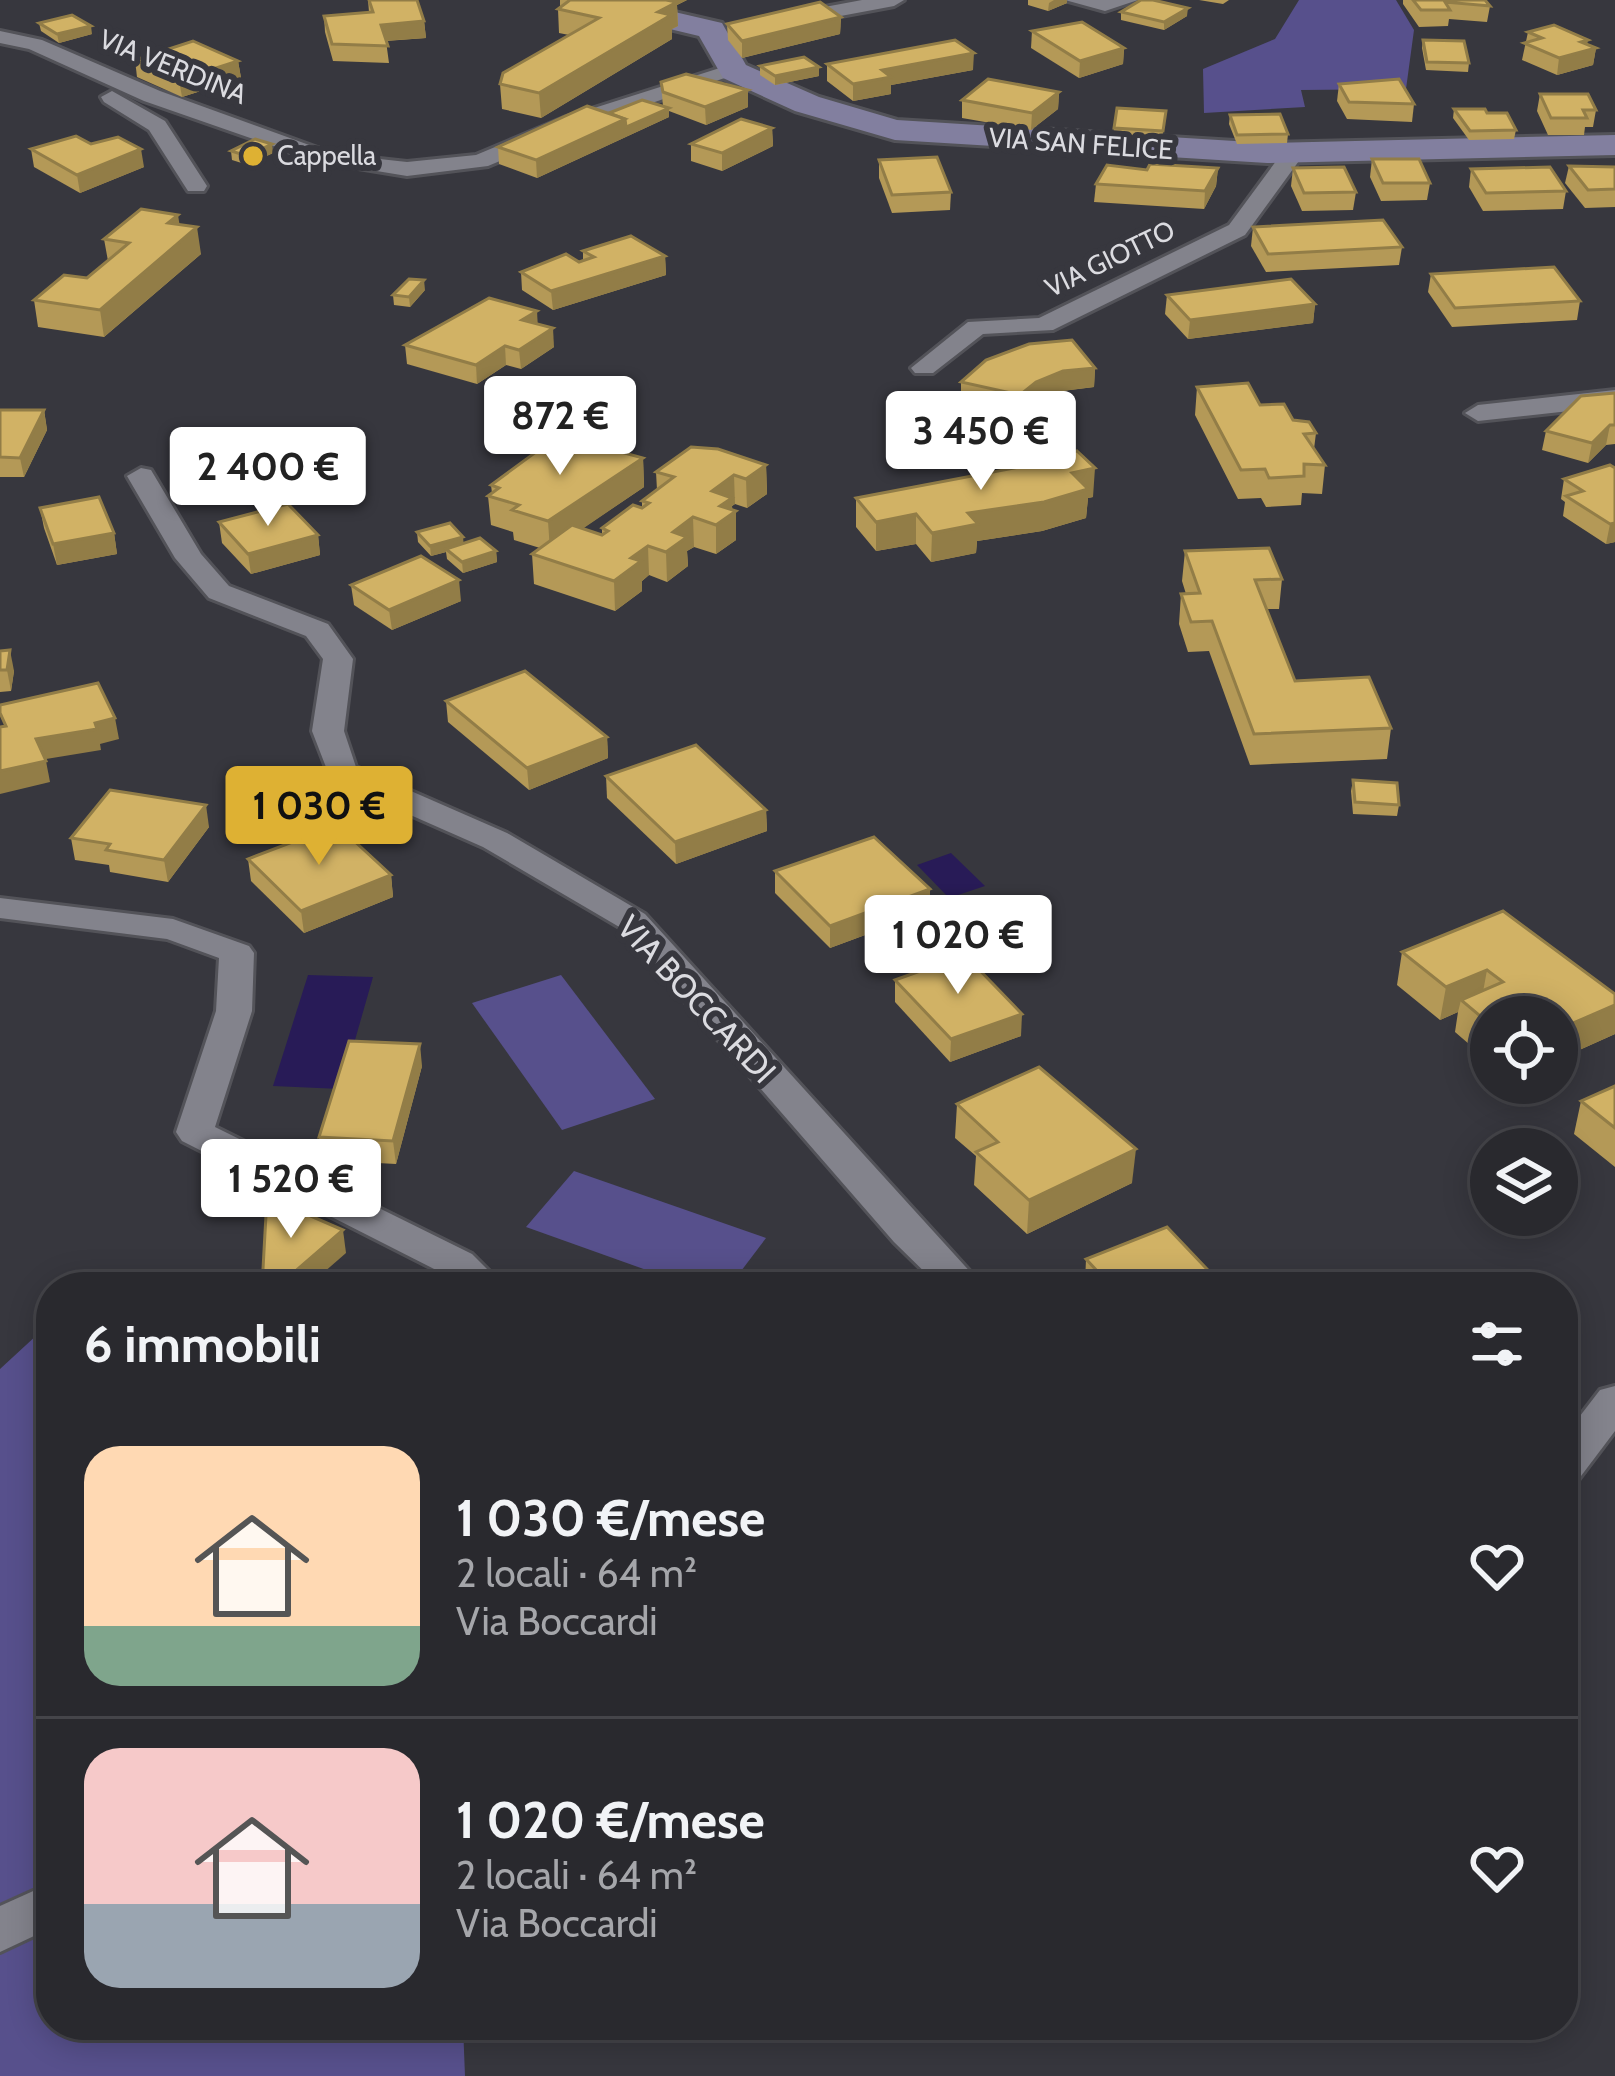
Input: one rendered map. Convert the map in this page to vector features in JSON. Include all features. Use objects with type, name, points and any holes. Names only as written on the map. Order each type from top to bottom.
[{"type":"street","points":[[585,0],[738,30],[840,3],[894,0]]},
{"type":"street","points":[[1075,0],[1105,5],[1128,0]]},
{"type":"street","points":[[734,71],[738,30]]},
{"type":"street","name":"VIA VERDINA","points":[[0,37],[35,44],[152,96],[331,158],[390,168],[480,161],[574,122],[734,71]]},
{"type":"street","points":[[35,44],[157,126],[196,186]]},
{"type":"street","name":"VIA SAN FELICE","points":[[734,71],[807,104],[895,130],[1294,154],[1615,145]]},
{"type":"street","name":"VIA GIOTTO","points":[[925,368],[977,327],[1044,325],[1237,230],[1294,154]]},
{"type":"street","points":[[1478,413],[1615,398]]},
{"type":"street","name":"VIA BOCCARDI","points":[[141,476],[189,558],[219,592],[317,629],[338,659],[328,731],[342,773],[495,840],[633,921],[908,1233],[948,1272]]},
{"type":"street","points":[[0,908],[173,929],[237,953],[234,1011],[195,1132],[467,1272]]},
{"type":"street","points":[[1578,1449],[1615,1401]]},
{"type":"street","points":[[0,1930],[36,1912]]},
{"type":"shaded area","points":[[1299,0],[1396,0],[1414,30],[1406,89],[1301,90],[1305,107],[1204,113],[1203,69],[1275,39]]},
{"type":"shaded area","points":[[951,853],[985,886],[949,898],[917,865]]},
{"type":"shaded area","points":[[308,975],[373,977],[341,1089],[273,1086]]},
{"type":"shaded area","points":[[561,975],[655,1099],[562,1130],[472,1003]]},
{"type":"shaded area","points":[[574,1171],[766,1238],[740,1272],[652,1272],[526,1227]]},
{"type":"shaded area","points":[[36,1336],[36,2040],[464,2040],[465,2076],[0,2076],[0,1369]]},
{"type":"building","points":[[369,0],[417,0],[424,21],[381,25],[388,46],[332,44],[324,16],[373,12]]},
{"type":"building","points":[[570,0],[677,2],[658,12],[671,15],[539,93],[500,84],[503,73],[599,18],[558,9]]},
{"type":"building","points":[[1141,0],[1188,8],[1164,22],[1121,12]]},
{"type":"building","points":[[1413,0],[1485,0],[1490,6],[1445,2],[1450,10],[1421,10]]},
{"type":"building","points":[[820,2],[841,17],[742,41],[727,24]]},
{"type":"building","points":[[72,15],[91,26],[57,34],[39,23]]},
{"type":"building","points":[[1082,22],[1124,48],[1080,61],[1032,31]]},
{"type":"building","points":[[1554,25],[1596,48],[1559,58],[1524,43],[1542,38],[1528,32]]},
{"type":"building","points":[[955,40],[974,53],[882,70],[891,77],[853,84],[827,64]]},
{"type":"building","points":[[1423,40],[1464,41],[1469,63],[1427,62]]},
{"type":"building","points":[[193,41],[238,61],[179,80],[135,60]]},
{"type":"building","points":[[804,57],[819,67],[775,76],[760,66]]},
{"type":"building","points":[[686,74],[748,90],[705,107],[663,92],[661,82]]},
{"type":"building","points":[[988,79],[1059,92],[1032,113],[962,100]]},
{"type":"building","points":[[1399,79],[1414,104],[1349,102],[1339,84]]},
{"type":"building","points":[[1540,94],[1588,94],[1596,110],[1583,110],[1587,118],[1551,118]]},
{"type":"building","points":[[642,100],[669,108],[626,127],[625,119],[609,113]]},
{"type":"building","points":[[587,106],[625,119],[536,160],[498,147]]},
{"type":"building","points":[[1117,108],[1166,111],[1163,131],[1114,128]]},
{"type":"building","points":[[1454,109],[1507,113],[1516,130],[1470,131]]},
{"type":"building","points":[[1280,114],[1288,134],[1237,135],[1230,115]]},
{"type":"building","points":[[741,119],[772,128],[722,153],[691,144]]},
{"type":"building","points":[[76,136],[91,144],[118,137],[141,149],[77,175],[31,149]]},
{"type":"building","points":[[255,139],[272,144],[247,156],[231,151]]},
{"type":"building","points":[[937,157],[951,192],[892,195],[879,160]]},
{"type":"building","points":[[1372,159],[1419,159],[1430,183],[1383,183]]},
{"type":"building","points":[[1150,164],[1218,168],[1205,191],[1096,184],[1107,165],[1147,170]]},
{"type":"building","points":[[1569,166],[1615,167],[1615,189],[1588,190]]},
{"type":"building","points":[[1344,167],[1356,192],[1304,193],[1293,168]]},
{"type":"building","points":[[1550,167],[1566,191],[1486,193],[1471,169]]},
{"type":"building","points":[[141,209],[178,215],[168,223],[197,227],[100,310],[34,300],[64,275],[87,278],[129,243],[104,239]]},
{"type":"building","points":[[1383,220],[1402,247],[1268,254],[1253,227]]},
{"type":"building","points":[[631,236],[665,256],[551,291],[521,272],[566,254],[579,262],[594,257],[583,251]]},
{"type":"building","points":[[1554,267],[1580,301],[1455,308],[1431,274]]},
{"type":"building","points":[[409,279],[424,280],[409,297],[393,295]]},
{"type":"building","points":[[1291,279],[1315,304],[1190,320],[1167,295]]},
{"type":"building","points":[[489,298],[537,311],[522,320],[553,328],[519,350],[505,346],[476,365],[405,345]]},
{"type":"building","points":[[1072,340],[1095,368],[1063,371],[1020,395],[961,382],[986,360],[1029,344]]},
{"type":"building","points":[[1248,383],[1260,405],[1284,404],[1293,420],[1309,422],[1316,433],[1304,434],[1325,465],[1304,464],[1304,476],[1269,478],[1265,469],[1241,470],[1197,387]]},
{"type":"building","points":[[1615,393],[1615,425],[1592,443],[1546,431],[1581,396]]},
{"type":"building","points":[[0,410],[44,410],[20,458],[0,457]]},
{"type":"building","points":[[307,432],[320,447],[304,451],[311,459],[260,472],[235,442],[269,434],[274,440]]},
{"type":"building","points":[[577,440],[643,458],[548,521],[512,510],[519,505],[488,496],[499,488],[491,485],[544,446],[561,450]]},
{"type":"building","points":[[691,447],[718,449],[766,465],[746,479],[734,475],[712,491],[732,498],[720,506],[736,511],[716,525],[693,517],[673,532],[687,537],[666,552],[648,546],[631,558],[641,561],[614,581],[532,554],[572,525],[602,535],[608,531],[602,528],[633,505],[642,508],[649,503],[642,501],[674,477],[656,472]]},
{"type":"building","points":[[1077,451],[1095,468],[1072,473],[1088,489],[1044,502],[968,513],[978,524],[932,533],[916,514],[876,522],[856,498],[1035,464],[1035,460]]},
{"type":"building","points":[[1610,465],[1615,468],[1615,523],[1610,524],[1566,496],[1583,491],[1564,479]]},
{"type":"building","points":[[99,497],[114,533],[53,544],[40,508]]},
{"type":"building","points":[[288,504],[318,535],[248,554],[219,522]]},
{"type":"building","points":[[450,523],[463,537],[430,546],[417,532]]},
{"type":"building","points":[[480,538],[496,551],[462,562],[446,549]]},
{"type":"building","points":[[1269,548],[1282,579],[1255,580],[1295,681],[1369,677],[1391,728],[1254,734],[1212,621],[1191,622],[1181,594],[1200,593],[1185,551]]},
{"type":"building","points":[[421,556],[459,580],[389,610],[351,585]]},
{"type":"building","points":[[10,650],[7,670],[0,670],[0,651]]},
{"type":"building","points":[[525,671],[607,737],[527,768],[446,701]]},
{"type":"building","points":[[98,683],[115,718],[95,723],[97,729],[36,739],[46,761],[0,771],[0,727],[6,726],[0,705]]},
{"type":"building","points":[[696,745],[766,810],[675,842],[606,776]]},
{"type":"building","points":[[1353,780],[1397,783],[1399,805],[1355,802]]},
{"type":"building","points":[[110,790],[206,805],[164,860],[106,850],[110,844],[71,838]]},
{"type":"building","points":[[337,825],[391,875],[301,911],[248,859]]},
{"type":"building","points":[[874,837],[930,889],[830,926],[775,871]]},
{"type":"building","points":[[1503,911],[1615,994],[1615,1005],[1578,1021],[1578,996],[1470,996],[1503,982],[1487,970],[1446,987],[1402,952]]},
{"type":"building","points":[[965,955],[1022,1014],[951,1039],[895,980]]},
{"type":"building","points":[[349,1041],[420,1044],[393,1141],[319,1137]]},
{"type":"building","points":[[1039,1067],[1136,1149],[1029,1200],[976,1152],[998,1142],[957,1104]]},
{"type":"building","points":[[1615,1086],[1615,1128],[1581,1101]]},
{"type":"building","points":[[267,1197],[343,1230],[294,1272],[263,1272]]},
{"type":"building","points":[[1167,1227],[1210,1272],[1098,1272],[1086,1259]]},
{"type":"place","name":"Cappella","points":[[253,156]]}]
